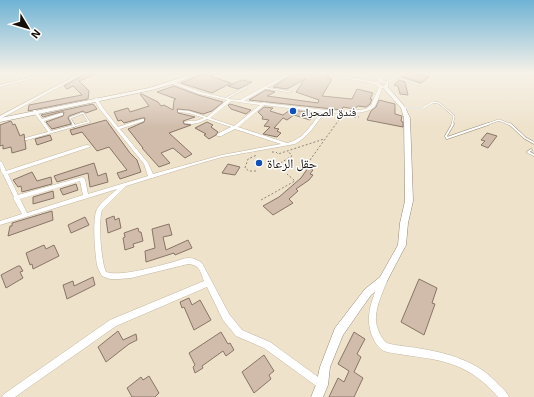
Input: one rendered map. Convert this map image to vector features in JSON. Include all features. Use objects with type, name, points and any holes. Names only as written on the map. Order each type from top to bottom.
[{"type":"main road","points":[[0,119],[132,92]]},
{"type":"street","points":[[0,119],[50,92]]},
{"type":"street","points":[[196,92],[230,100],[343,112],[367,110],[373,106],[380,92]]},
{"type":"street","points":[[240,101],[257,92]]},
{"type":"street","points":[[389,92],[403,108],[407,118],[409,201],[404,223],[402,245],[383,280],[373,314],[373,330],[378,340],[385,347],[445,357],[471,367],[496,386],[504,397]]},
{"type":"street","points":[[96,99],[146,164],[151,176]]},
{"type":"street","points":[[186,122],[194,124],[208,118],[230,100]]},
{"type":"street","points":[[219,135],[235,126],[264,103]]},
{"type":"street","points":[[35,111],[50,132]]},
{"type":"street","points":[[179,111],[189,112],[235,126],[287,144]]},
{"type":"street","points":[[0,223],[151,176],[222,156],[298,141],[324,111]]},
{"type":"street","points":[[42,120],[62,114]]},
{"type":"street","points":[[118,128],[143,120]]},
{"type":"street","points":[[27,139],[89,122]]},
{"type":"street","points":[[3,172],[88,146]]},
{"type":"street","points":[[0,163],[25,215]]},
{"type":"street","points":[[16,198],[82,179],[86,196]]},
{"type":"street","points":[[125,184],[100,209],[98,214],[100,262],[104,274],[108,276],[120,277],[192,261],[196,262],[200,265],[226,317],[239,333],[267,345],[322,385]]},
{"type":"street","points":[[317,397],[322,385],[325,367],[339,332],[368,292],[383,280]]},
{"type":"street","points":[[7,397],[113,323],[208,283]]},
{"type":"lane","points":[[225,99],[239,92]]},
{"type":"lane","points":[[403,108],[423,108],[433,102],[439,103],[454,116],[454,124],[446,136],[447,138],[499,120],[513,126],[523,137],[534,143]]},
{"type":"lane","points":[[74,126],[70,118],[83,113],[89,122]]},
{"type":"lane","points":[[530,150],[528,152],[534,155]]},
{"type":"path","points":[[310,160],[343,112]]},
{"type":"path","points":[[271,152],[276,152],[278,154],[324,139]]},
{"type":"path","points":[[277,166],[292,156],[288,151]]},
{"type":"path","points":[[256,171],[249,171],[245,168],[248,159],[257,154]]},
{"type":"path","points":[[259,163],[260,167]]},
{"type":"path","points":[[261,200],[295,181],[287,174]]},
{"type":"building","points":[[79,92],[89,92],[88,99],[28,111],[29,105],[82,95]]},
{"type":"building","points":[[157,92],[189,92],[223,102],[212,111],[203,114],[189,110],[177,109],[178,113],[195,117],[183,121],[184,124],[191,125],[169,133],[192,154],[185,158],[173,148],[161,153],[170,163],[159,167],[128,129],[144,122],[145,118],[124,123],[121,120],[118,121],[114,112],[128,108],[130,112],[149,106],[140,94],[158,102],[161,106],[164,105],[173,110],[174,100],[176,99]]},
{"type":"building","points":[[263,92],[273,92],[275,92],[267,96],[318,103],[319,100],[296,92],[325,92],[322,96],[352,99],[356,92],[373,93],[370,99],[372,99],[370,104],[366,107],[358,106],[354,109],[343,107],[342,110],[249,100]]},
{"type":"building","points":[[399,92],[407,92],[408,95],[400,94]]},
{"type":"building","points":[[379,100],[395,104],[395,114],[402,116],[401,121],[403,122],[403,127],[367,120],[371,111],[376,107]]},
{"type":"building","points":[[93,104],[97,109],[86,113],[83,111],[69,116],[68,118],[71,124],[52,129],[46,122],[63,116],[64,112],[43,117],[41,115]]},
{"type":"building","points":[[230,104],[251,110],[246,114],[231,109],[228,105]]},
{"type":"building","points":[[264,107],[273,108],[270,111],[283,115],[290,110],[317,113],[310,120],[294,115],[287,120],[283,118],[274,128],[279,129],[277,131],[281,133],[277,137],[263,134],[270,127],[264,126],[269,120],[262,119],[263,117],[258,112]]},
{"type":"building","points":[[106,120],[130,153],[137,160],[141,172],[120,179],[117,173],[127,170],[109,147],[97,151],[82,132],[72,135],[70,130]]},
{"type":"building","points":[[11,121],[13,125],[15,124],[20,136],[24,134],[26,149],[12,153],[11,147],[3,149],[3,145],[0,146],[0,125]]},
{"type":"building","points":[[207,122],[213,125],[211,127],[218,132],[209,139],[204,135],[206,134],[195,128]]},
{"type":"building","points":[[487,133],[497,136],[488,148],[481,145],[485,141],[481,140]]},
{"type":"building","points":[[50,135],[52,140],[37,145],[35,139]]},
{"type":"building","points":[[94,163],[98,176],[106,173],[108,182],[90,187],[88,173],[57,182],[54,176]]},
{"type":"building","points":[[228,164],[240,167],[235,175],[222,173]]},
{"type":"building","points":[[308,168],[313,170],[310,174],[313,175],[309,180],[296,189],[298,191],[289,199],[293,203],[273,215],[263,206],[279,197],[301,178]]},
{"type":"building","points":[[32,172],[37,181],[51,177],[52,184],[22,192],[21,186],[18,187],[13,180]]},
{"type":"building","points":[[76,184],[78,190],[63,195],[60,189]]},
{"type":"building","points":[[53,191],[54,198],[33,204],[33,197]]},
{"type":"building","points":[[52,211],[53,220],[8,236],[12,223]]},
{"type":"building","points":[[114,216],[115,220],[119,218],[121,228],[108,233],[106,219]]},
{"type":"building","points":[[85,217],[89,225],[71,233],[68,225]]},
{"type":"building","points":[[169,224],[172,235],[163,237],[166,250],[188,240],[192,248],[175,255],[174,253],[146,262],[145,251],[155,248],[152,229]]},
{"type":"building","points":[[138,228],[139,232],[141,232],[143,241],[133,244],[134,247],[125,250],[123,238],[125,237],[124,233]]},
{"type":"building","points":[[44,245],[46,249],[54,245],[59,256],[33,269],[26,253]]},
{"type":"building","points":[[20,266],[23,271],[20,272],[23,278],[6,288],[1,275]]},
{"type":"building","points":[[93,277],[95,285],[67,299],[63,285],[73,281],[74,286]]},
{"type":"building","points":[[419,279],[437,288],[432,303],[435,304],[424,335],[401,322]]},
{"type":"building","points":[[189,298],[192,305],[200,300],[211,320],[194,330],[184,307],[182,308],[180,302]]},
{"type":"building","points":[[118,331],[123,340],[136,334],[137,340],[129,344],[106,362],[98,347]]},
{"type":"building","points":[[221,332],[228,344],[230,343],[234,350],[226,356],[223,351],[195,373],[193,367],[195,365],[189,353]]},
{"type":"building","points":[[354,332],[365,339],[357,354],[361,357],[354,372],[363,378],[354,397],[329,397],[338,378],[344,382],[349,371],[338,364]]},
{"type":"building","points":[[264,355],[274,371],[269,375],[271,379],[254,393],[242,372]]},
{"type":"building","points":[[149,376],[159,393],[155,397],[132,397],[127,388],[141,377],[143,380]]},
{"type":"place","name":"فندق الصحراء","points":[[293,111]]},
{"type":"place","name":"حقل الرعاة","points":[[259,163]]}]
